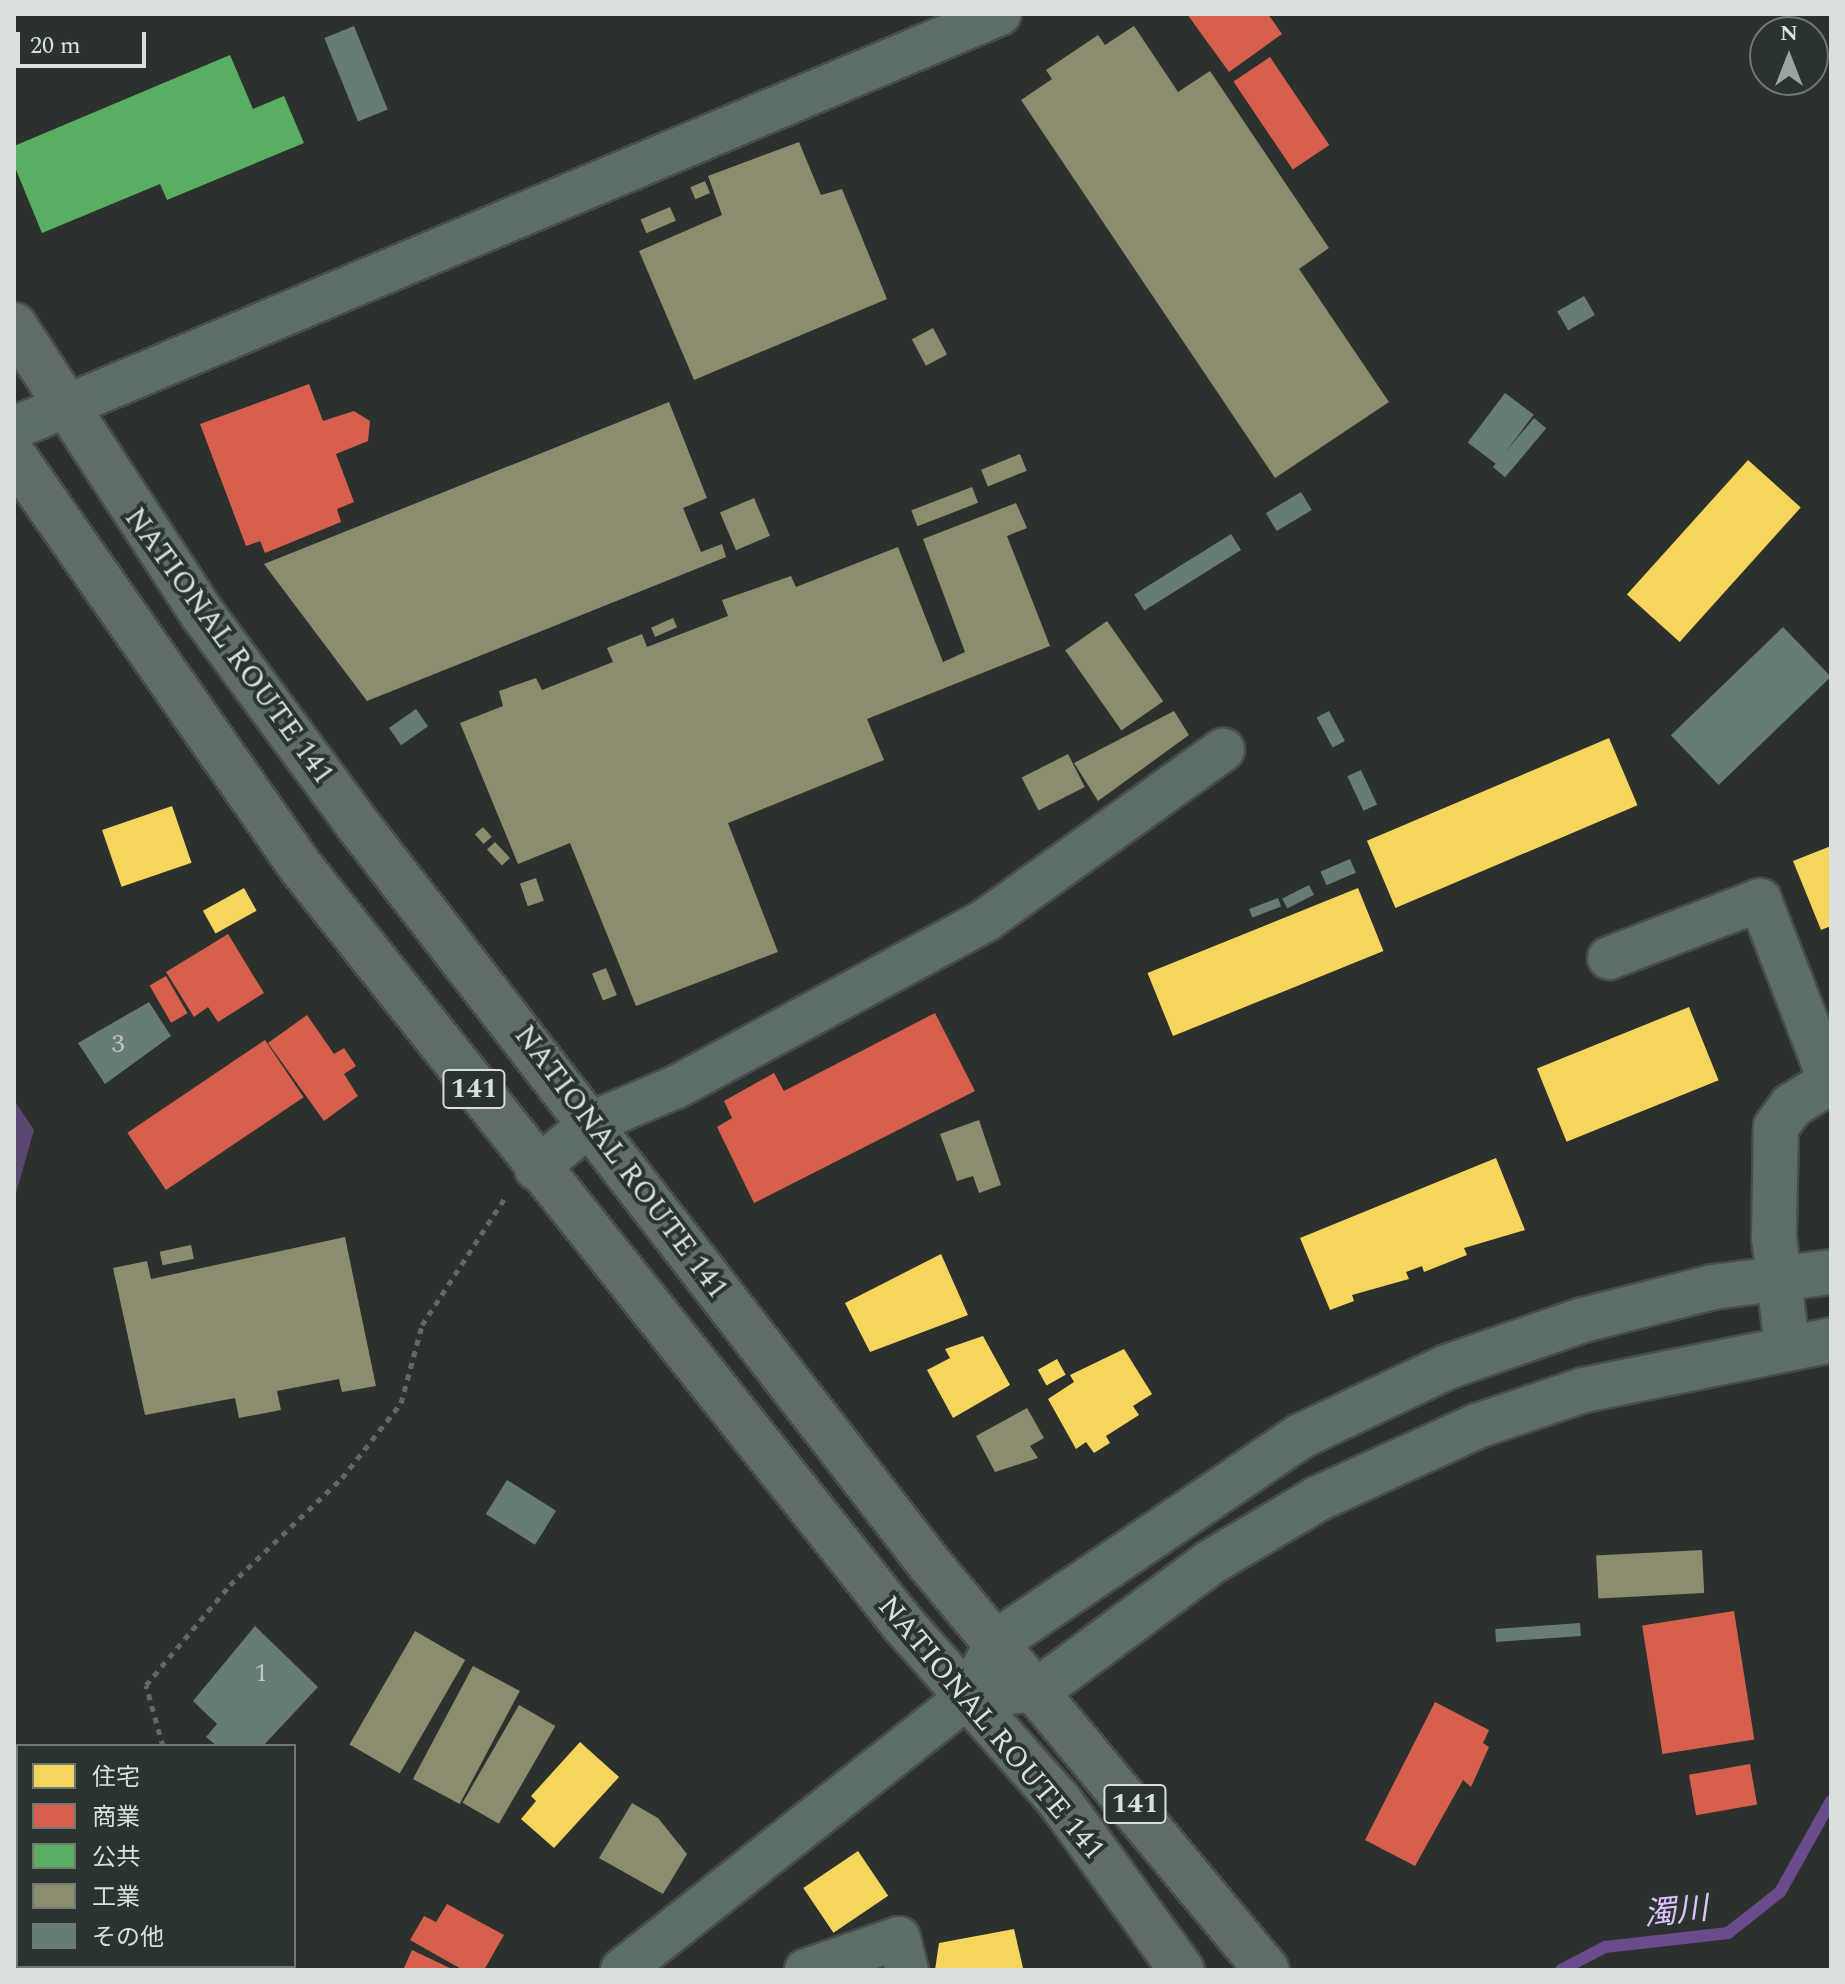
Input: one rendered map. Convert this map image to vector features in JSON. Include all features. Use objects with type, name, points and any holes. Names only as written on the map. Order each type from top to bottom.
[{"type":"highway","name":"NATIONAL ROUTE 141","points":[[14,325],[62,408],[358,825],[593,1122],[928,1562],[1040,1689],[1267,1970]]},
{"type":"highway","name":"NATIONAL ROUTE 141","points":[[14,456],[300,866],[536,1169],[903,1624],[970,1695],[1058,1799],[1182,1970]]},
{"type":"street","points":[[14,428],[1000,14]]},
{"type":"street","points":[[536,1169],[593,1122],[676,1087],[986,920],[1223,750]]},
{"type":"street","points":[[1609,958],[1760,900],[1831,1081],[1791,1106],[1776,1127],[1771,1170],[1778,1278],[1787,1346]]},
{"type":"street","points":[[622,1970],[970,1695],[998,1641],[1301,1436],[1447,1367],[1583,1320],[1778,1278],[1831,1272]]},
{"type":"street","points":[[970,1695],[1040,1689],[1211,1562],[1317,1499],[1477,1426],[1584,1390],[1787,1346],[1831,1340]]},
{"type":"street","points":[[806,1970],[899,1938],[907,1970]]},
{"type":"path","points":[[162,1744],[146,1685],[230,1585],[342,1478],[401,1403],[422,1325],[493,1210],[536,1169]]},
{"type":"shaded area","points":[[14,1100],[34,1130],[14,1200]]},
{"type":"building: 住宅","points":[[1748,460],[1801,508],[1680,642],[1627,595]]},
{"type":"building: 住宅","points":[[1609,738],[1638,805],[1395,908],[1367,841]]},
{"type":"building: 住宅","points":[[172,806],[192,863],[122,887],[102,830]]},
{"type":"building: 住宅","points":[[1831,846],[1831,926],[1821,930],[1793,861]]},
{"type":"building: 住宅","points":[[244,888],[257,911],[215,934],[203,911]]},
{"type":"building: 住宅","points":[[1358,888],[1383,951],[1173,1036],[1148,973]]},
{"type":"building: 住宅","points":[[1689,1007],[1719,1080],[1567,1142],[1537,1068]]},
{"type":"building: 住宅","points":[[1496,1158],[1525,1230],[1464,1248],[1467,1255],[1424,1272],[1422,1266],[1406,1272],[1409,1279],[1352,1295],[1354,1301],[1330,1310],[1300,1238]]},
{"type":"building: 住宅","points":[[941,1254],[968,1315],[870,1352],[845,1303]]},
{"type":"building: 住宅","points":[[983,1336],[1010,1385],[953,1418],[927,1370],[950,1358],[945,1349]]},
{"type":"building: 住宅","points":[[1124,1349],[1152,1394],[1133,1406],[1139,1415],[1106,1436],[1110,1443],[1094,1453],[1086,1442],[1076,1449],[1048,1399],[1074,1382],[1070,1375]]},
{"type":"building: 住宅","points":[[1057,1359],[1066,1375],[1046,1385],[1038,1370]]},
{"type":"building: 住宅","points":[[580,1742],[619,1777],[554,1848],[521,1819],[536,1801],[531,1796]]},
{"type":"building: 住宅","points":[[858,1851],[888,1896],[833,1933],[803,1888]]},
{"type":"building: 住宅","points":[[1014,1929],[1023,1968],[1034,1970],[935,1970],[939,1943]]},
{"type":"building: 商業","points":[[1187,14],[1268,14],[1282,34],[1229,72]]},
{"type":"building: 商業","points":[[1270,57],[1329,145],[1293,169],[1234,82]]},
{"type":"building: 商業","points":[[309,384],[323,421],[354,411],[370,421],[368,441],[336,454],[354,502],[337,509],[341,522],[265,553],[260,541],[246,546],[200,424]]},
{"type":"building: 商業","points":[[228,934],[264,993],[218,1022],[208,1007],[194,1017],[166,972]]},
{"type":"building: 商業","points":[[166,976],[188,1013],[171,1023],[150,985]]},
{"type":"building: 商業","points":[[935,1013],[975,1091],[754,1203],[717,1127],[732,1118],[724,1101],[774,1073],[784,1091]]},
{"type":"building: 商業","points":[[307,1015],[334,1054],[344,1048],[356,1066],[344,1074],[358,1096],[324,1121],[268,1043]]},
{"type":"building: 商業","points":[[265,1040],[304,1097],[166,1190],[127,1133]]},
{"type":"building: 商業","points":[[1734,1611],[1754,1739],[1662,1754],[1642,1626]]},
{"type":"building: 商業","points":[[1435,1702],[1489,1730],[1483,1743],[1489,1747],[1471,1787],[1463,1780],[1415,1866],[1365,1840]]},
{"type":"building: 商業","points":[[1750,1764],[1757,1804],[1696,1815],[1689,1775]]},
{"type":"building: 商業","points":[[447,1904],[504,1935],[484,1970],[463,1970],[410,1940],[424,1916],[436,1922]]},
{"type":"building: 商業","points":[[412,1950],[454,1970],[403,1970]]},
{"type":"building: 公共","points":[[230,55],[253,109],[284,96],[304,143],[167,200],[160,184],[42,233],[14,165],[14,146]]},
{"type":"building: 工業","points":[[1134,26],[1178,92],[1210,71],[1329,248],[1299,269],[1389,402],[1275,478],[1021,100],[1052,79],[1046,70],[1098,35],[1105,45]]},
{"type":"building: 工業","points":[[799,142],[821,195],[842,189],[887,299],[694,380],[639,251],[722,215],[708,176]]},
{"type":"building: 工業","points":[[705,181],[710,193],[695,199],[690,187]]},
{"type":"building: 工業","points":[[670,207],[676,221],[646,233],[641,220]]},
{"type":"building: 工業","points":[[933,328],[947,354],[926,366],[912,339]]},
{"type":"building: 工業","points":[[669,402],[707,498],[683,508],[701,552],[722,544],[726,557],[367,701],[264,564]]},
{"type":"building: 工業","points":[[1020,454],[1027,471],[988,486],[981,470]]},
{"type":"building: 工業","points":[[972,487],[978,503],[917,526],[911,510]]},
{"type":"building: 工業","points":[[754,498],[770,536],[736,550],[720,512]]},
{"type":"building: 工業","points":[[1016,503],[1027,528],[1007,536],[1050,646],[867,719],[884,760],[728,823],[778,952],[636,1006],[570,843],[518,864],[460,723],[503,706],[499,691],[536,678],[542,690],[613,662],[607,648],[642,634],[647,647],[728,616],[722,600],[791,576],[796,587],[898,547],[943,662],[965,652],[923,539]]},
{"type":"building: 工業","points":[[673,618],[677,627],[655,637],[651,628]]},
{"type":"building: 工業","points":[[1107,621],[1163,701],[1121,731],[1065,650]]},
{"type":"building: 工業","points":[[1174,711],[1189,735],[1098,801],[1074,763]]},
{"type":"building: 工業","points":[[1068,754],[1085,787],[1038,811],[1022,778]]},
{"type":"building: 工業","points":[[483,827],[492,837],[484,844],[475,834]]},
{"type":"building: 工業","points":[[495,842],[510,858],[502,866],[487,850]]},
{"type":"building: 工業","points":[[536,878],[544,901],[528,906],[520,884]]},
{"type":"building: 工業","points":[[606,968],[617,995],[603,1001],[592,974]]},
{"type":"building: 工業","points":[[979,1120],[1001,1185],[979,1193],[973,1176],[957,1181],[940,1134]]},
{"type":"building: 工業","points":[[345,1237],[376,1386],[342,1392],[339,1379],[277,1391],[281,1410],[239,1418],[235,1398],[145,1415],[113,1268],[147,1261],[151,1279]]},
{"type":"building: 工業","points":[[191,1245],[194,1259],[163,1265],[160,1252]]},
{"type":"building: 工業","points":[[1027,1408],[1044,1438],[1030,1446],[1038,1458],[995,1472],[976,1436]]},
{"type":"building: 工業","points":[[1702,1550],[1704,1593],[1598,1598],[1596,1556]]},
{"type":"building: 工業","points":[[415,1631],[465,1660],[400,1773],[350,1744]]},
{"type":"building: 工業","points":[[473,1666],[520,1691],[460,1804],[413,1779]]},
{"type":"building: 工業","points":[[519,1705],[555,1726],[499,1824],[463,1803]]},
{"type":"building: 工業","points":[[632,1803],[658,1818],[687,1854],[663,1894],[599,1858]]},
{"type":"building: その他","points":[[354,26],[388,109],[358,121],[324,38]]},
{"type":"building: その他","points":[[1584,296],[1595,315],[1568,331],[1557,312]]},
{"type":"building: その他","points":[[1505,393],[1534,415],[1496,464],[1468,443]]},
{"type":"building: その他","points":[[1534,418],[1546,428],[1505,477],[1493,467]]},
{"type":"building: その他","points":[[1301,492],[1312,510],[1277,531],[1266,513]]},
{"type":"building: その他","points":[[1231,534],[1241,550],[1144,611],[1134,594]]},
{"type":"building: その他","points":[[1783,627],[1831,677],[1719,785],[1671,735]]},
{"type":"building: その他","points":[[416,709],[428,726],[401,745],[389,728]]},
{"type":"building: その他","points":[[1329,711],[1345,741],[1333,748],[1317,718]]},
{"type":"building: その他","points":[[1361,770],[1377,804],[1363,811],[1347,776]]},
{"type":"building: その他","points":[[1350,859],[1356,873],[1326,885],[1321,872]]},
{"type":"building: その他","points":[[1309,885],[1314,895],[1287,908],[1282,899]]},
{"type":"building: その他","points":[[1278,898],[1281,906],[1252,918],[1249,909]]},
{"type":"building: その他","points":[[149,1002],[171,1036],[105,1084],[78,1043]]},
{"type":"building: その他","points":[[507,1480],[556,1511],[535,1545],[486,1514]]},
{"type":"building: その他","points":[[1580,1623],[1581,1636],[1496,1642],[1495,1629]]},
{"type":"building: その他","points":[[255,1626],[318,1687],[265,1744],[215,1744],[206,1737],[217,1724],[193,1701]]},
{"type":"building: その他","points":[[121,1968],[200,1968],[200,1970]]},
{"type":"waterway","name":"濁川","points":[[1561,1970],[1605,1947],[1728,1933],[1780,1892],[1831,1801]]}]
